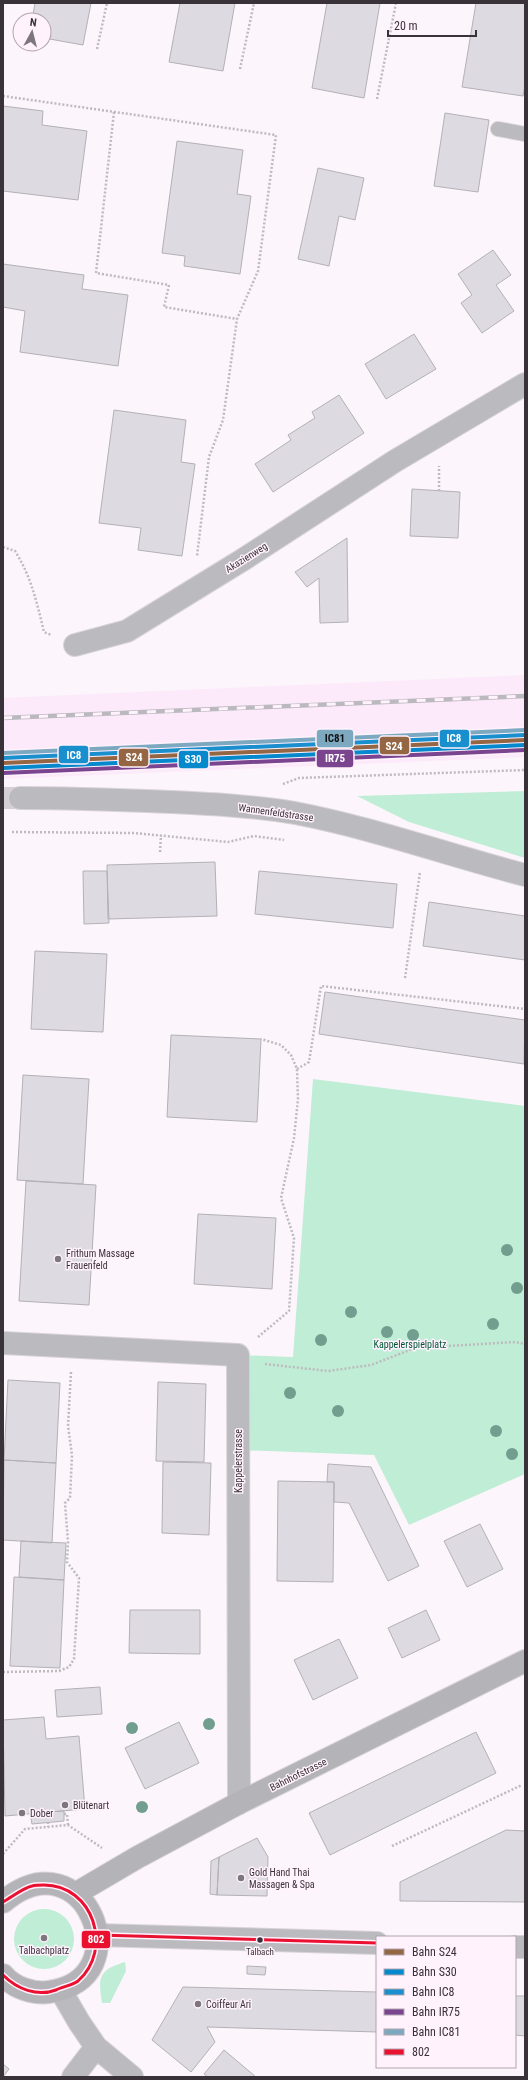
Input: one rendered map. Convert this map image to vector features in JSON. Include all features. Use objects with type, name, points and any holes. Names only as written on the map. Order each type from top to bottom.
[{"type":"main road","name":"Bahnhofstrasse","points":[[75,1894],[239,1803],[525,1661]]},
{"type":"main road","points":[[3,1902],[14,1892],[29,1886],[45,1884],[61,1887],[75,1894],[87,1905],[95,1920],[98,1936],[96,1953],[89,1970],[76,1982],[60,1991],[42,1993],[23,1990],[7,1980],[3,1975]]},
{"type":"street","name":"Akazienweg","points":[[75,645],[127,631],[193,591],[396,461],[525,384]]},
{"type":"street","name":"Wannenfeldstrasse","points":[[20,798],[183,802],[274,810],[336,822],[426,845],[485,865],[525,875]]},
{"type":"street","points":[[3,1342],[238,1355]]},
{"type":"street","name":"Kappelerstrasse","points":[[238,1355],[239,1803]]},
{"type":"street","points":[[98,1936],[376,1943]]},
{"type":"street","points":[[60,1991],[96,2047],[132,2077]]},
{"type":"street","points":[[73,2077],[96,2047]]},
{"type":"lane","points":[[498,129],[525,134]]},
{"type":"path","points":[[97,49],[107,3]]},
{"type":"path","points":[[240,68],[254,3]]},
{"type":"path","points":[[377,99],[396,3]]},
{"type":"path","points":[[3,96],[276,135],[258,271],[238,319],[223,420],[209,457],[193,591]]},
{"type":"path","points":[[114,112],[96,273],[169,285],[164,306],[238,319]]},
{"type":"path","points":[[3,547],[16,551],[25,567],[32,585],[44,632],[75,645]]},
{"type":"path","points":[[274,810],[280,786],[286,781],[299,778],[525,770]]},
{"type":"path","points":[[12,832],[91,832],[161,835],[228,842],[254,836],[290,841]]},
{"type":"path","points":[[160,852],[161,835]]},
{"type":"path","points":[[405,978],[421,866],[426,845]]},
{"type":"path","points":[[297,1070],[309,1062],[321,986],[525,1008]]},
{"type":"path","points":[[238,1355],[289,1311],[294,1238],[281,1198],[294,1138],[298,1099],[297,1070],[291,1055],[281,1045],[261,1038]]},
{"type":"path","points":[[238,1355],[266,1364],[328,1371],[371,1365],[415,1348],[515,1342],[525,1344]]},
{"type":"path","points":[[3,1672],[59,1671],[69,1668],[74,1659],[79,1578],[67,1562],[68,1542],[65,1503],[70,1498],[72,1475],[72,1455],[68,1426],[72,1346]]},
{"type":"path","points":[[392,1846],[522,1785]]},
{"type":"path","points":[[64,1814],[67,1814],[68,1825]]},
{"type":"path","points":[[48,1822],[48,1827]]},
{"type":"path","points":[[3,1854],[25,1829],[68,1825],[103,1848]]},
{"type":"shaded area","points":[[525,675],[525,757],[3,779],[3,698]]},
{"type":"green space","points":[[525,791],[525,858],[409,822],[357,796]]},
{"type":"green space","name":"Kappelerspielplatz","points":[[313,1079],[525,1106],[525,1474],[409,1525],[374,1455],[238,1450],[238,1355],[293,1357]]},
{"type":"green space","points":[[38,1909],[50,1909],[66,1917],[72,1927],[74,1939],[72,1951],[66,1961],[50,1969],[38,1969],[22,1961],[14,1945],[14,1933],[22,1917]]},
{"type":"green space","points":[[125,1962],[126,1971],[110,2003],[102,2003],[100,1981],[102,1976],[109,1968]]},
{"type":"building","points":[[35,3],[91,3],[83,45],[52,39],[52,12],[33,12]]},
{"type":"building","points":[[180,3],[235,3],[223,71],[169,62]]},
{"type":"building","points":[[327,3],[380,3],[364,98],[312,88]]},
{"type":"building","points":[[476,3],[525,3],[525,86],[523,96],[462,87]]},
{"type":"building","points":[[3,106],[43,111],[42,125],[87,131],[78,200],[3,191]]},
{"type":"building","points":[[445,113],[489,120],[478,192],[434,186]]},
{"type":"building","points":[[177,141],[243,150],[237,194],[251,196],[240,274],[184,266],[185,256],[162,253]]},
{"type":"building","points":[[318,168],[364,178],[355,220],[339,216],[329,266],[298,259]]},
{"type":"building","points":[[493,250],[511,275],[496,285],[514,311],[482,333],[461,303],[472,295],[458,274]]},
{"type":"building","points":[[3,264],[84,275],[82,289],[128,295],[118,366],[20,352],[25,311],[3,307]]},
{"type":"building","points":[[414,334],[436,369],[386,399],[365,364]]},
{"type":"building","points":[[339,395],[364,433],[273,492],[255,464],[291,440],[288,435],[315,418],[312,412]]},
{"type":"building","points":[[114,410],[186,420],[181,462],[195,464],[182,556],[138,550],[141,528],[99,523]]},
{"type":"building","points":[[412,489],[460,492],[458,538],[410,536]]},
{"type":"building","points":[[347,538],[348,622],[320,623],[319,578],[307,587],[295,572]]},
{"type":"building","points":[[215,862],[217,916],[108,919],[107,865]]},
{"type":"building","points":[[83,871],[107,871],[109,923],[84,924]]},
{"type":"building","points":[[259,871],[397,884],[393,928],[255,914]]},
{"type":"building","points":[[429,902],[525,916],[525,960],[423,946]]},
{"type":"building","points":[[35,951],[107,954],[103,1032],[31,1029]]},
{"type":"building","points":[[325,992],[525,1020],[524,1064],[319,1034]]},
{"type":"building","points":[[171,1035],[261,1039],[257,1122],[167,1117]]},
{"type":"building","points":[[23,1075],[89,1079],[83,1184],[17,1180]]},
{"type":"building","points":[[26,1181],[96,1185],[89,1305],[19,1301]]},
{"type":"building","points":[[198,1214],[276,1218],[272,1289],[194,1284]]},
{"type":"building","points":[[8,1380],[60,1383],[56,1463],[4,1460]]},
{"type":"building","points":[[158,1382],[206,1384],[204,1462],[156,1461]]},
{"type":"building","points":[[4,1460],[56,1463],[52,1543],[3,1540]]},
{"type":"building","points":[[163,1462],[211,1463],[209,1535],[162,1533]]},
{"type":"building","points":[[328,1464],[371,1467],[419,1566],[388,1581],[349,1503],[334,1502],[334,1482],[327,1482]]},
{"type":"building","points":[[278,1481],[334,1482],[333,1582],[277,1581]]},
{"type":"building","points":[[480,1524],[503,1569],[467,1587],[444,1541]]},
{"type":"building","points":[[21,1541],[66,1543],[64,1580],[19,1577]]},
{"type":"building","points":[[14,1577],[64,1580],[60,1668],[10,1666]]},
{"type":"building","points":[[130,1610],[200,1610],[200,1654],[129,1653]]},
{"type":"building","points":[[426,1610],[440,1640],[402,1658],[388,1628]]},
{"type":"building","points":[[339,1639],[358,1678],[313,1700],[294,1660]]},
{"type":"building","points":[[100,1687],[102,1714],[57,1717],[55,1690]]},
{"type":"building","points":[[44,1717],[46,1739],[79,1736],[85,1809],[5,1816],[3,1720]]},
{"type":"building","points":[[179,1722],[199,1763],[145,1789],[125,1748]]},
{"type":"building","points":[[476,1732],[496,1773],[330,1855],[309,1813]]},
{"type":"building","points":[[64,1811],[64,1821],[32,1824],[30,1813]]},
{"type":"building","points":[[506,1830],[525,1831],[525,1902],[400,1901],[400,1882]]},
{"type":"building","points":[[257,1838],[268,1857],[267,1896],[217,1895],[219,1857]]},
{"type":"building","points":[[219,1857],[217,1895],[210,1894],[211,1861]]},
{"type":"building","points":[[247,1966],[266,1967],[265,1975],[247,1974]]},
{"type":"building","points":[[183,1987],[376,1992],[376,2032],[207,2027],[215,2042],[191,2072],[152,2040]]},
{"type":"building","points":[[516,1996],[525,1996],[525,2036],[516,2035]]},
{"type":"building","points":[[224,2050],[256,2077],[208,2077],[204,2074]]},
{"type":"building","points":[[3,2064],[9,2069],[3,2077]]},
{"type":"tunnel","points":[[3,798],[20,798]]},
{"type":"railway","points":[[3,718],[525,696]]},
{"type":"rail line","name":"IC81","points":[[3,753],[525,730]]},
{"type":"rail line","name":"IC8","points":[[3,758],[525,735]]},
{"type":"rail line","name":"S24","points":[[3,763],[525,740]]},
{"type":"rail line","name":"S30","points":[[3,768],[525,745]]},
{"type":"rail line","name":"IR75","points":[[3,773],[525,750]]},
{"type":"transit line","name":"802","points":[[3,1902],[32,1886],[44,1885],[61,1888],[75,1896],[86,1907],[93,1921],[96,1937],[95,1952],[89,1968],[78,1981],[73,1984],[42,1993],[21,1988],[3,1975]]},
{"type":"transit line","name":"802","points":[[98,1935],[376,1943]]},
{"type":"place","name":"Frithum Massage Frauenfeld","points":[[58,1259]]},
{"type":"place","name":"Blütenart","points":[[65,1805]]},
{"type":"place","name":"Dober","points":[[22,1813]]},
{"type":"place","name":"Gold Hand Thai Massagen & Spa","points":[[241,1878]]},
{"type":"place","name":"Talbachplatz","points":[[44,1938]]},
{"type":"place","name":"Talbach","points":[[260,1940]]},
{"type":"place","name":"Coiffeur Ari","points":[[198,2004]]}]
